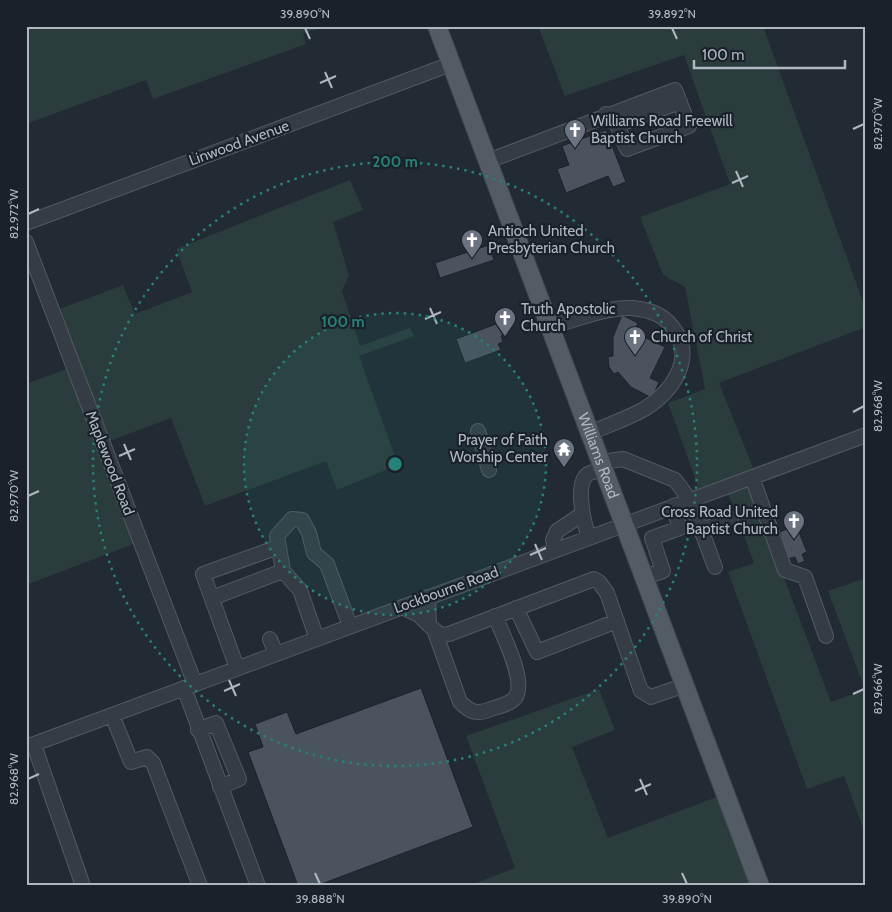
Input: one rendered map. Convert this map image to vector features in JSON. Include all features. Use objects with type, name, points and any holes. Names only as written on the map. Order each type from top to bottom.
[{"type":"main road","name":"Williams Road","points":[[437,26],[760,886]]},
{"type":"street","name":"Linwood Avenue","points":[[26,223],[451,64]]},
{"type":"street","points":[[488,161],[606,114],[678,96]]},
{"type":"street","points":[[606,114],[614,117],[627,148],[689,126],[678,96]]},
{"type":"street","points":[[617,125],[678,96]]},
{"type":"street","name":"Maplewood Road","points":[[26,242],[189,686],[198,730],[258,886]]},
{"type":"street","points":[[550,327],[603,313],[638,309],[654,312],[664,317],[680,340],[684,352],[680,371],[655,401],[635,413],[590,433]]},
{"type":"street","points":[[478,431],[489,470]]},
{"type":"street","name":"Lockbourne Road","points":[[30,746],[866,435]]},
{"type":"street","points":[[590,537],[581,515],[584,478],[602,465],[623,459],[676,480],[690,500],[716,568]]},
{"type":"street","points":[[752,477],[785,570],[805,577],[826,636]]},
{"type":"street","points":[[644,577],[663,571],[652,538],[680,528],[673,506]]},
{"type":"street","points":[[555,550],[552,540],[557,531],[581,515]]},
{"type":"street","points":[[317,638],[300,590],[283,572],[277,536],[292,519],[302,520],[309,533],[314,552],[327,564],[350,626]]},
{"type":"street","points":[[702,530],[731,519]]},
{"type":"street","points":[[238,668],[203,574],[278,547]]},
{"type":"street","points":[[212,598],[283,572]]},
{"type":"street","points":[[402,607],[419,615],[440,635],[449,634],[594,580],[604,587],[636,679],[645,695],[651,697],[684,685]]},
{"type":"street","points":[[428,597],[432,628],[460,702],[468,710],[480,714],[512,701],[518,692],[518,674],[495,616]]},
{"type":"street","points":[[516,608],[537,652],[617,621]]},
{"type":"street","points":[[270,640],[276,654]]},
{"type":"street","points":[[112,715],[131,762],[147,757],[153,763],[200,886]]},
{"type":"street","points":[[198,730],[216,723],[239,779],[220,787]]},
{"type":"street","points":[[30,746],[82,886]]},
{"type":"shaded area","points":[[26,26],[326,26],[303,34],[306,44],[153,99],[146,80],[26,124]]},
{"type":"shaded area","points":[[547,26],[763,26],[866,310],[866,327],[719,383],[754,470],[699,489],[668,403],[705,389],[685,287],[663,275],[640,217],[730,184],[684,55],[565,96],[539,29]]},
{"type":"shaded area","points":[[350,180],[363,210],[333,222],[349,275],[342,291],[360,346],[410,328],[414,336],[359,356],[398,465],[337,490],[326,461],[205,506],[171,418],[107,442],[57,310],[123,285],[135,314],[192,292],[176,249]]},
{"type":"shaded area","points":[[69,368],[136,543],[26,585],[26,384]]},
{"type":"shaded area","points":[[749,485],[831,702],[865,690],[828,591],[866,578],[866,836],[844,776],[807,789],[728,572],[754,563],[728,493]]},
{"type":"shaded area","points":[[599,689],[615,730],[572,747],[608,838],[722,795],[755,886],[468,886],[515,868],[466,736]]},
{"type":"building","points":[[606,130],[626,182],[613,187],[608,176],[566,193],[557,169],[569,165],[562,146]]},
{"type":"building","points":[[489,245],[494,260],[440,278],[435,263]]},
{"type":"building","name":"Church of Christ","points":[[622,315],[638,323],[633,332],[665,347],[650,378],[659,382],[652,398],[631,387],[618,372],[614,374],[609,367],[608,357],[613,356],[613,337]]},
{"type":"building","points":[[496,324],[503,335],[501,336],[503,342],[498,344],[501,350],[465,363],[456,339]]},
{"type":"building","points":[[796,525],[807,552],[802,554],[805,561],[798,564],[795,557],[787,559],[780,532]]},
{"type":"building","points":[[421,688],[473,827],[316,886],[298,886],[248,752],[263,747],[255,724],[287,712],[296,734]]},
{"type":"place","name":"Williams Road Freewill Baptist Church","points":[[575,149]]},
{"type":"place","name":"Antioch United Presbyterian Church","points":[[472,259]]},
{"type":"place","name":"Truth Apostolic Church","points":[[505,337]]},
{"type":"place","name":"Church of Christ","points":[[635,356]]},
{"type":"place","name":"Prayer of Faith Worship Center","points":[[564,468]]},
{"type":"place","name":"Cross Road United Baptist Church","points":[[794,540]]}]
